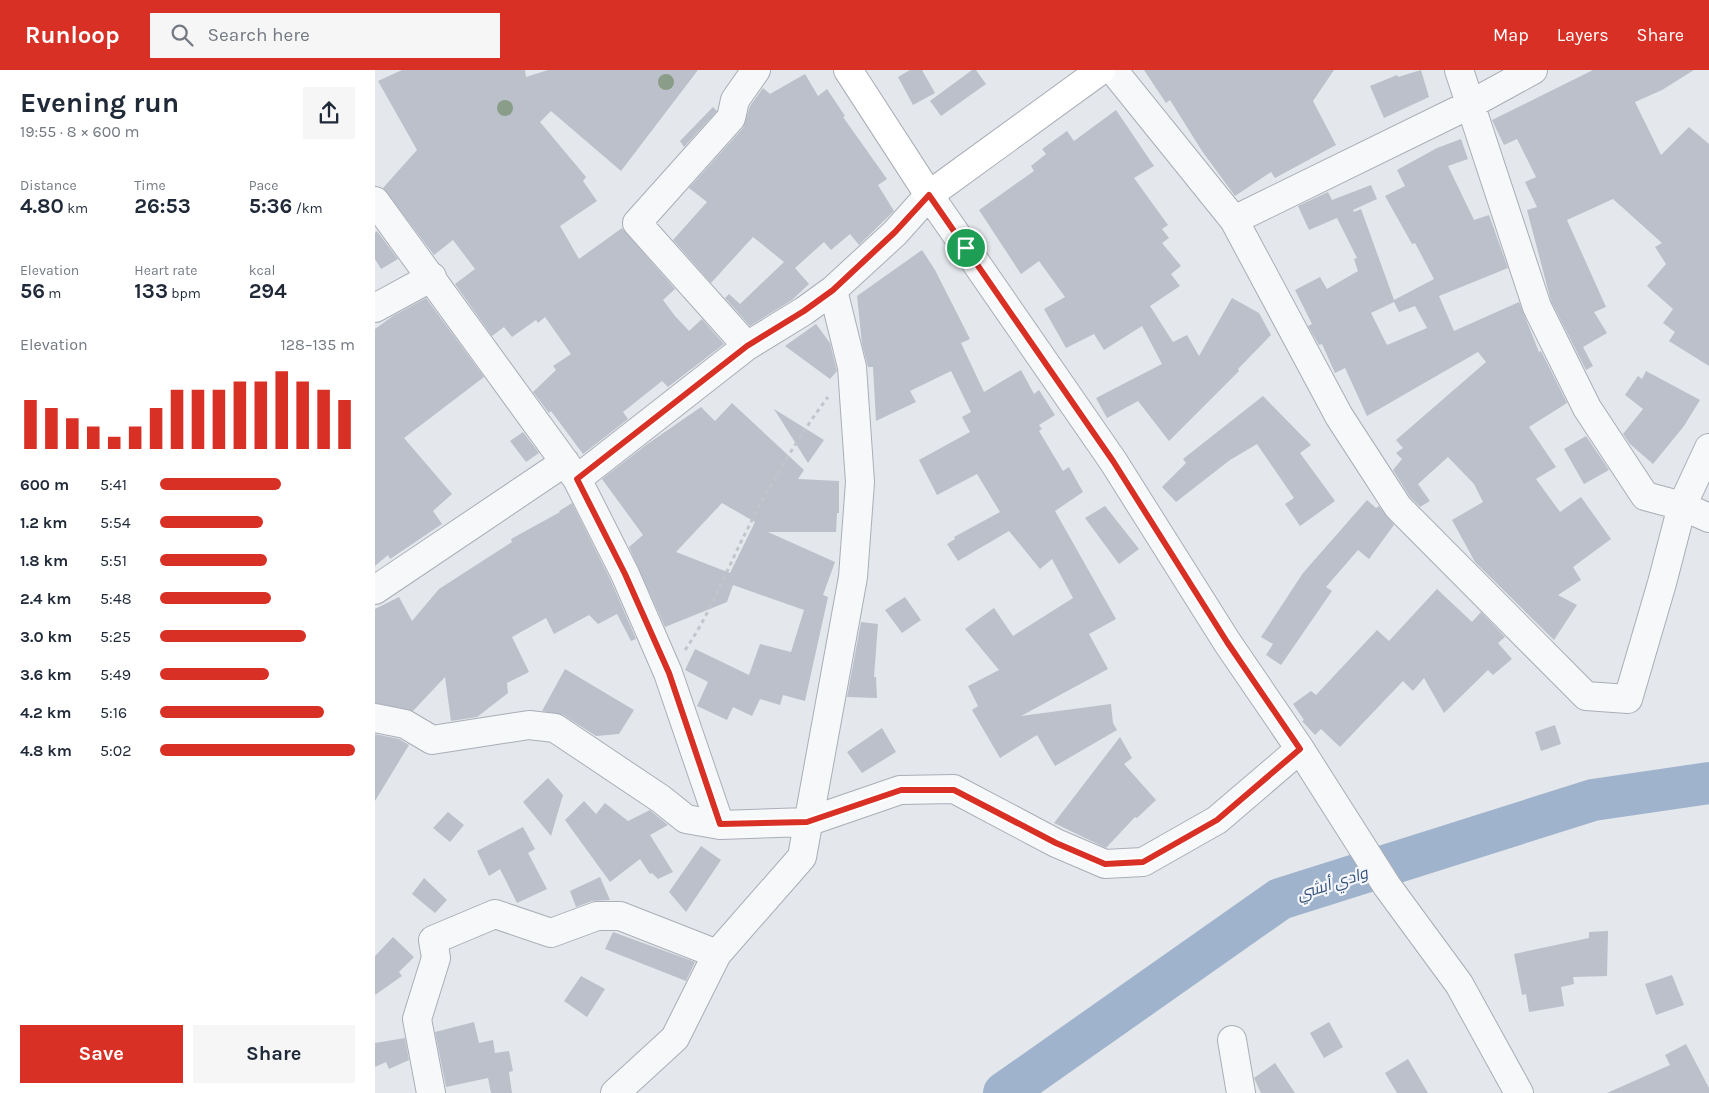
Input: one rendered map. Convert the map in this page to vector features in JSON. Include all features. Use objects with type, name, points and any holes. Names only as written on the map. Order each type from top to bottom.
[{"type":"street","points":[[747,346],[637,223],[731,118],[735,100],[756,70]]},
{"type":"street","points":[[848,70],[929,195],[1113,461],[1227,642],[1300,749],[1387,886],[1459,984],[1519,1093]]},
{"type":"street","points":[[377,583],[571,471],[747,346],[804,311],[833,290],[895,232],[929,195],[1101,70]]},
{"type":"street","points":[[1113,70],[1234,220],[1339,416],[1398,507],[1586,696],[1628,699],[1662,584],[1682,506],[1709,448]]},
{"type":"street","points":[[1459,70],[1537,307],[1587,408],[1645,496],[1682,506],[1709,518]]},
{"type":"street","points":[[1234,220],[1471,104],[1533,70]]},
{"type":"street","points":[[375,201],[571,471],[625,574],[669,673],[720,824]]},
{"type":"street","points":[[375,308],[432,277]]},
{"type":"street","points":[[615,1093],[675,1038],[717,954],[802,857],[853,577],[860,482],[852,367],[833,290]]},
{"type":"street","points":[[375,718],[405,724],[432,740],[529,725],[555,728],[661,799],[686,819],[720,824],[807,822],[901,790],[954,790],[1056,843],[1105,864],[1143,862],[1217,820],[1300,749]]},
{"type":"street","points":[[431,1093],[417,1019],[436,958],[433,940],[495,914],[551,933],[597,916],[620,916],[717,954]]},
{"type":"street","points":[[1232,1040],[1241,1093]]},
{"type":"path","points":[[669,673],[687,647],[748,527],[795,447],[819,409],[852,367]]},
{"type":"building","points":[[402,70],[525,70],[526,77],[548,70],[698,70],[621,171],[551,111],[540,122],[586,177],[583,181],[597,201],[560,226],[579,259],[622,228],[675,289],[663,300],[675,316],[689,331],[702,319],[724,344],[668,387],[662,381],[623,412],[628,419],[583,454],[551,411],[549,413],[533,392],[556,370],[553,366],[571,354],[545,317],[538,323],[536,320],[512,337],[504,327],[492,336],[455,284],[475,269],[453,240],[434,255],[383,188],[417,150],[378,81]]},
{"type":"building","points":[[910,70],[922,70],[935,93],[913,105],[898,77]]},
{"type":"building","points":[[972,70],[976,70],[986,84],[941,116],[930,101]]},
{"type":"building","points":[[1144,70],[1334,70],[1313,101],[1336,145],[1275,178],[1271,172],[1235,196],[1202,151],[1170,100],[1166,103]]},
{"type":"building","points":[[1421,70],[1429,97],[1384,118],[1370,86],[1397,75],[1398,77]]},
{"type":"building","points":[[1593,70],[1694,70],[1662,90],[1635,102],[1661,155],[1689,127],[1709,144],[1709,366],[1669,341],[1675,332],[1663,323],[1673,309],[1647,286],[1666,264],[1655,247],[1662,243],[1613,199],[1567,220],[1606,307],[1594,312],[1607,333],[1583,347],[1593,366],[1586,370],[1551,301],[1527,210],[1537,207],[1525,182],[1536,177],[1517,139],[1504,145],[1492,120]]},
{"type":"building","points":[[805,74],[818,96],[827,89],[845,116],[843,117],[887,179],[878,185],[894,211],[859,245],[850,234],[831,250],[824,242],[795,268],[809,284],[792,300],[750,326],[725,298],[729,294],[740,304],[784,262],[753,237],[711,283],[673,240],[707,202],[689,188],[743,128],[750,106],[763,88],[770,94]]},
{"type":"building","points":[[713,107],[717,111],[684,147],[680,141]]},
{"type":"building","points":[[1116,110],[1154,166],[1134,178],[1168,225],[1162,229],[1169,238],[1162,243],[1181,266],[1171,274],[1180,286],[1150,306],[1173,342],[1187,335],[1199,356],[1232,298],[1259,313],[1271,335],[1238,369],[1239,371],[1169,441],[1138,401],[1107,418],[1096,398],[1162,364],[1142,326],[1104,350],[1094,334],[1066,348],[1044,309],[1065,297],[1039,261],[1021,274],[979,210],[1034,171],[1031,166],[1046,154],[1042,149],[1067,131],[1074,141]]},
{"type":"building","points":[[1461,139],[1468,159],[1448,166],[1474,220],[1489,215],[1508,268],[1439,296],[1454,331],[1519,302],[1539,352],[1541,351],[1567,403],[1529,427],[1556,467],[1536,479],[1560,512],[1581,497],[1611,539],[1573,567],[1581,580],[1558,595],[1577,605],[1554,640],[1475,562],[1452,520],[1483,502],[1474,484],[1448,457],[1418,484],[1430,501],[1420,507],[1410,497],[1393,470],[1402,459],[1396,453],[1403,448],[1396,440],[1486,362],[1478,352],[1367,416],[1345,368],[1335,373],[1322,344],[1319,345],[1308,326],[1312,324],[1295,290],[1320,277],[1327,289],[1358,271],[1354,259],[1357,258],[1337,218],[1309,230],[1298,206],[1328,192],[1332,200],[1371,185],[1377,199],[1353,210],[1354,212],[1361,209],[1394,300],[1434,279],[1415,243],[1412,244],[1385,196],[1405,186],[1397,170],[1437,148]],"holes":[[[1394,302],[1399,312],[1415,306],[1427,328],[1387,345],[1371,313]]]},
{"type":"building","points":[[377,231],[398,259],[381,269],[375,259],[375,233]]},
{"type":"building","points":[[922,250],[935,270],[970,339],[961,343],[984,392],[1021,370],[1034,394],[1039,390],[1055,415],[1039,425],[1042,429],[1039,431],[1063,471],[1069,467],[1083,492],[1055,511],[1116,619],[1089,634],[1108,669],[1021,716],[1111,704],[1113,723],[1117,730],[1055,766],[1037,735],[1000,758],[972,710],[978,706],[968,686],[999,670],[965,629],[994,608],[1013,636],[1073,598],[1052,559],[1040,569],[1009,531],[958,561],[947,544],[955,539],[954,537],[1000,512],[977,474],[937,495],[919,460],[970,432],[962,417],[971,412],[951,371],[910,391],[916,402],[876,421],[873,367],[868,367],[862,344],[857,296]]},
{"type":"building","points":[[426,298],[484,377],[404,438],[452,494],[433,511],[442,524],[390,559],[388,555],[375,566],[375,329],[393,316]]},
{"type":"building","points":[[816,324],[830,343],[837,371],[830,379],[785,346]]},
{"type":"building","points":[[1646,371],[1700,400],[1684,426],[1653,464],[1630,444],[1623,434],[1643,409],[1625,395],[1638,376],[1642,379]]},
{"type":"building","points":[[1263,396],[1311,445],[1300,453],[1335,501],[1300,526],[1285,504],[1294,498],[1257,444],[1230,460],[1176,502],[1162,487],[1186,463],[1183,459]]},
{"type":"building","points":[[732,403],[804,470],[798,479],[839,481],[839,513],[837,513],[836,532],[768,532],[835,562],[823,595],[828,597],[805,701],[783,695],[780,705],[760,699],[752,716],[733,707],[727,720],[697,706],[708,682],[685,670],[695,649],[749,675],[760,644],[791,652],[804,610],[733,585],[727,602],[665,627],[629,547],[643,535],[602,479],[646,445],[701,407],[715,421]],"holes":[[[722,503],[755,522],[730,573],[676,552]]]},
{"type":"building","points":[[774,409],[824,440],[808,463]]},
{"type":"building","points":[[523,432],[539,453],[526,462],[510,441]]},
{"type":"building","points":[[1586,436],[1609,470],[1584,484],[1564,449]]},
{"type":"building","points":[[1367,500],[1376,508],[1379,506],[1394,525],[1369,559],[1358,550],[1326,587],[1332,591],[1281,665],[1266,655],[1273,644],[1261,637],[1303,573]]},
{"type":"building","points":[[572,503],[611,581],[636,639],[631,641],[617,614],[598,624],[589,615],[554,634],[546,618],[512,637],[529,672],[507,683],[508,693],[477,717],[451,721],[445,677],[413,711],[375,703],[375,609],[399,597],[412,621],[439,589],[512,542],[511,539],[560,512]]},
{"type":"building","points":[[1105,506],[1139,549],[1119,564],[1085,518]]},
{"type":"building","points":[[1437,589],[1472,622],[1481,612],[1505,637],[1498,643],[1512,659],[1493,675],[1488,670],[1444,713],[1424,678],[1413,691],[1403,681],[1340,747],[1321,729],[1315,735],[1302,721],[1304,720],[1293,704],[1311,691],[1316,695],[1377,630],[1389,641]]},
{"type":"building","points":[[905,597],[921,620],[902,633],[885,610]]},
{"type":"building","points":[[861,622],[878,624],[874,677],[876,677],[877,698],[847,697]]},
{"type":"building","points":[[565,669],[634,710],[619,734],[596,736],[563,715],[542,711]]},
{"type":"building","points":[[1555,725],[1561,744],[1541,751],[1535,732]]},
{"type":"building","points":[[882,728],[896,752],[862,773],[847,752]]},
{"type":"building","points":[[375,734],[399,739],[409,745],[375,801]]},
{"type":"building","points":[[1120,737],[1132,758],[1124,764],[1156,800],[1137,818],[1135,817],[1106,848],[1054,823]]},
{"type":"building","points":[[548,778],[563,795],[551,836],[523,802]]},
{"type":"building","points":[[584,801],[596,814],[605,803],[628,821],[650,810],[668,825],[650,835],[673,872],[658,879],[652,873],[650,874],[640,859],[610,882],[565,820]]},
{"type":"building","points":[[448,812],[464,825],[450,842],[433,828]]},
{"type":"building","points":[[523,827],[535,849],[528,853],[547,889],[517,903],[500,869],[489,876],[477,851]]},
{"type":"building","points":[[701,846],[721,860],[686,912],[669,892]]},
{"type":"building","points":[[600,877],[610,900],[592,901],[576,907],[570,891]]},
{"type":"building","points":[[424,878],[447,900],[435,913],[412,894]]},
{"type":"building","points":[[1608,931],[1607,976],[1573,977],[1574,984],[1561,987],[1564,1006],[1529,1012],[1526,994],[1522,995],[1514,954],[1589,938],[1589,932]]},
{"type":"building","points":[[613,932],[695,962],[686,981],[605,949]]},
{"type":"building","points":[[393,937],[414,957],[399,972],[402,976],[375,995],[375,956]]},
{"type":"building","points":[[1672,975],[1684,1005],[1656,1015],[1645,984]]},
{"type":"building","points":[[581,976],[605,989],[587,1017],[564,1001]]},
{"type":"building","points":[[474,1022],[479,1043],[493,1040],[495,1053],[509,1051],[513,1071],[509,1072],[512,1093],[491,1093],[488,1078],[446,1087],[435,1032]]},
{"type":"building","points":[[1329,1022],[1343,1047],[1324,1058],[1310,1033]]},
{"type":"building","points":[[405,1038],[409,1060],[389,1069],[386,1062],[375,1067],[375,1043]]},
{"type":"building","points":[[1686,1044],[1709,1088],[1709,1093],[1607,1093],[1670,1065],[1665,1055]]},
{"type":"building","points":[[1408,1059],[1428,1093],[1397,1093],[1385,1073]]},
{"type":"building","points":[[1275,1063],[1295,1093],[1261,1093],[1254,1078]]},
{"type":"waterway","name":"وادي أبشي","points":[[1004,1093],[1280,899],[1593,800],[1709,783]]},
{"type":"route","points":[[929,195],[966,248],[1113,461],[1227,642],[1300,749],[1217,820],[1143,862],[1105,864],[1056,843],[954,790],[901,790],[807,822],[720,824],[669,673],[625,574],[577,479],[747,346],[804,311],[833,290],[895,232],[929,195]]}]
